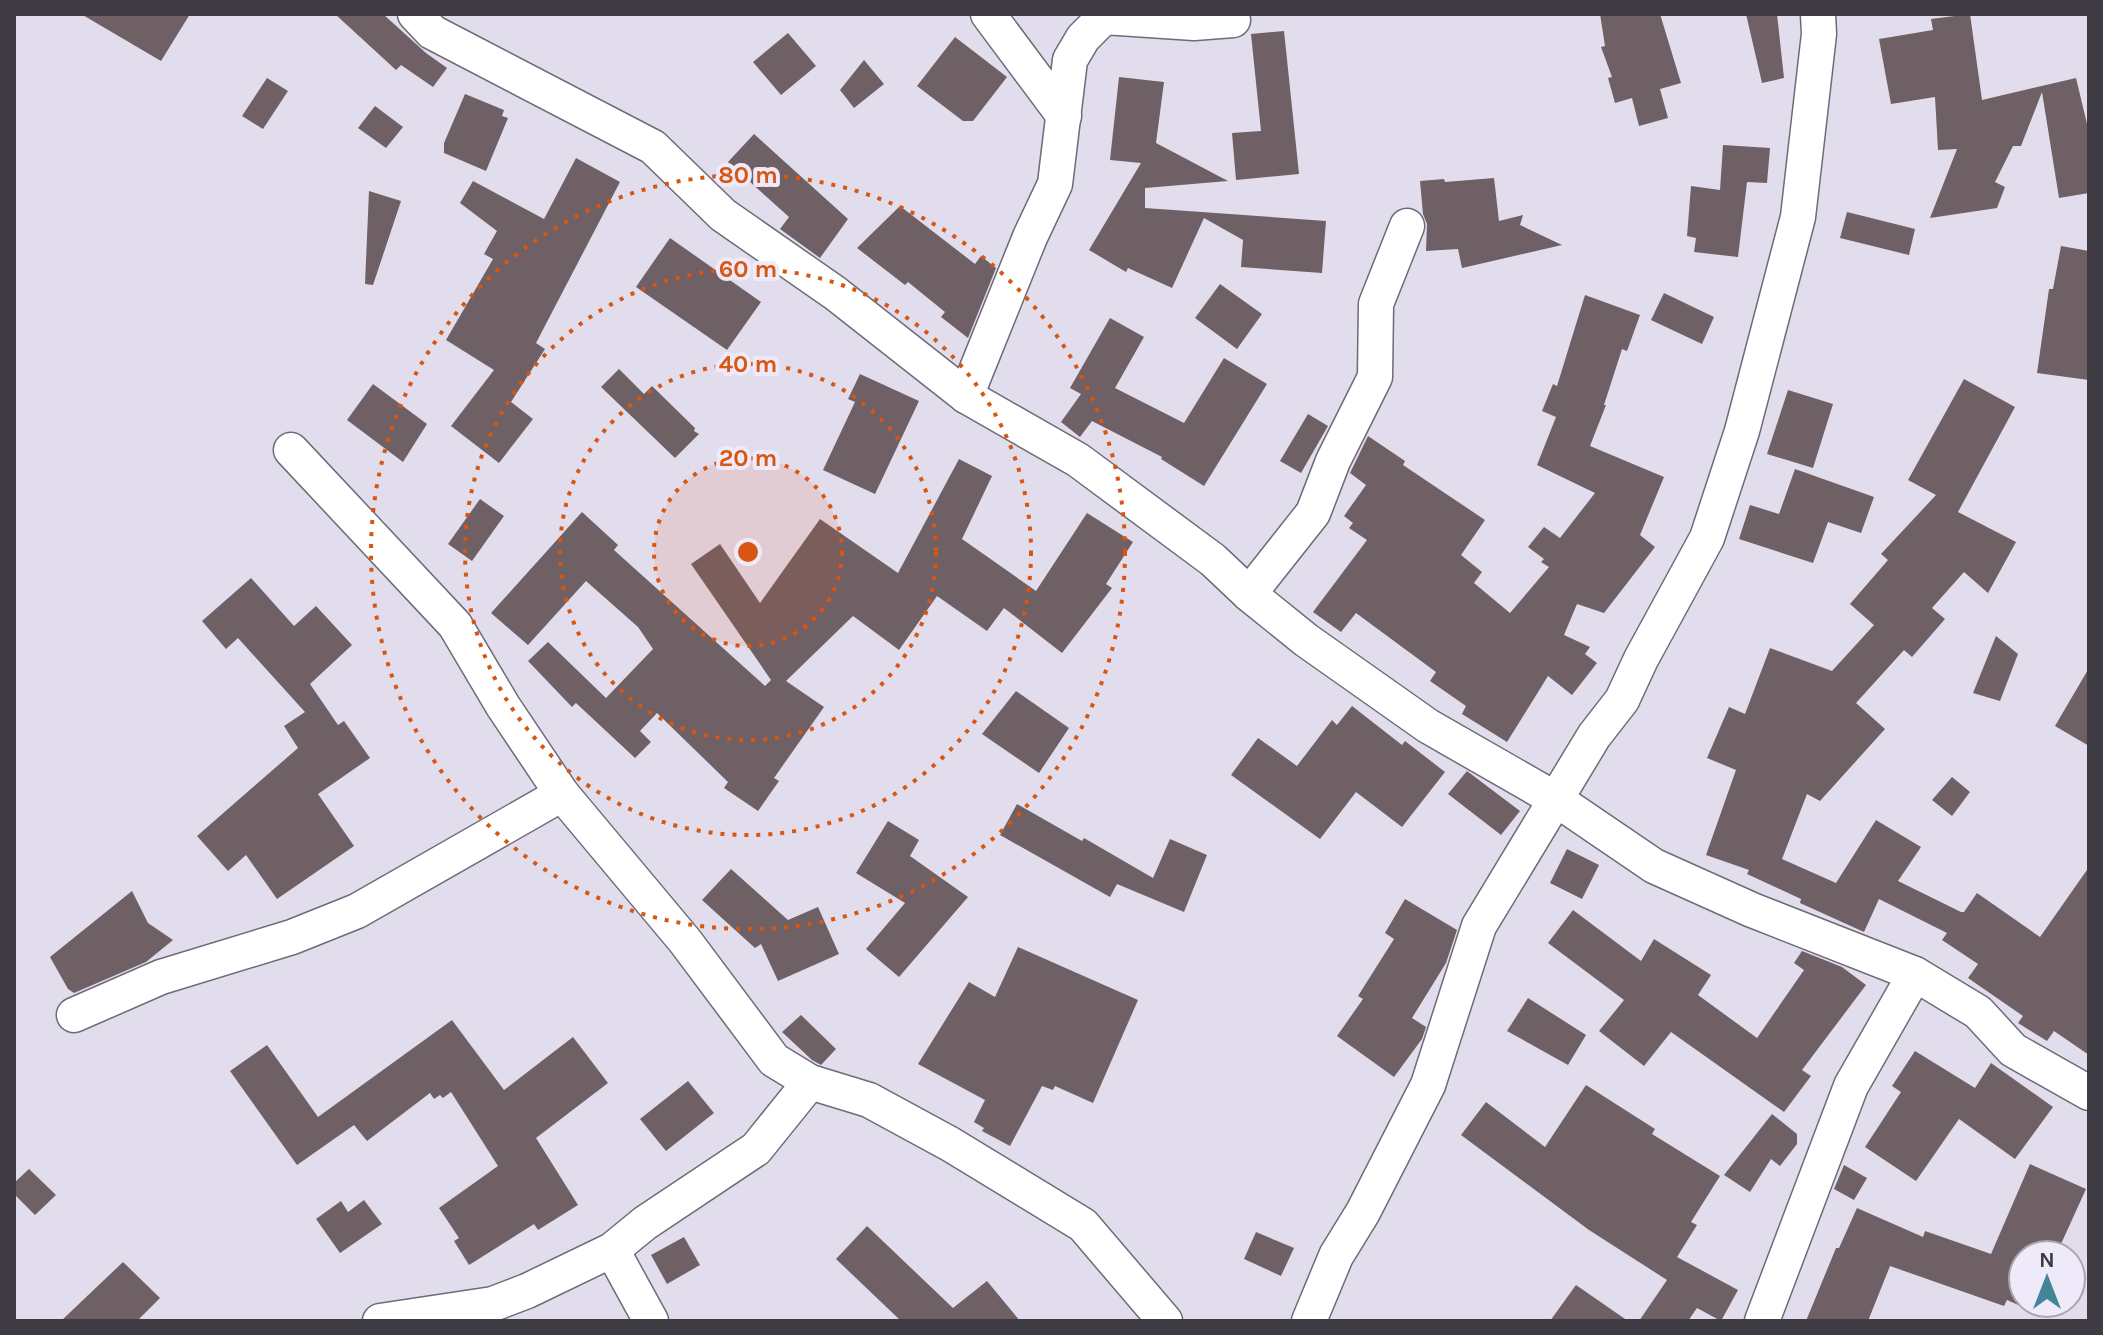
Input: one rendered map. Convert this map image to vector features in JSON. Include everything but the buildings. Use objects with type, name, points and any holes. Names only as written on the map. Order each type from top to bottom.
[{"type":"street","points":[[415,14],[432,32],[653,147],[723,215],[835,293],[966,396],[1078,460],[1213,560],[1306,640],[1428,726],[1557,800],[1654,866],[1752,910],[1915,974],[1978,1012],[2013,1050],[2089,1093]]},
{"type":"street","points":[[988,14],[1064,116]]},
{"type":"street","points":[[1309,1321],[1336,1256],[1363,1212],[1428,1085],[1479,926],[1594,736],[1622,700],[1707,538],[1742,431],[1798,217],[1819,34],[1818,14]]},
{"type":"street","points":[[966,396],[1030,237],[1055,184],[1070,60],[1083,38],[1104,17],[1194,23],[1233,20]]},
{"type":"street","points":[[1249,594],[1313,513],[1333,461],[1375,377],[1376,304],[1407,226]]},
{"type":"street","points":[[291,450],[455,625],[503,706],[562,794],[685,941],[774,1060],[810,1082],[869,1100],[950,1144],[1083,1225],[1165,1321]]},
{"type":"street","points":[[74,1015],[161,977],[292,937],[357,911],[562,794]]},
{"type":"street","points":[[1762,1321],[1851,1086],[1915,974]]},
{"type":"street","points":[[380,1321],[493,1304],[612,1250],[645,1223],[756,1149],[810,1082]]},
{"type":"street","points":[[612,1250],[651,1321]]}]
